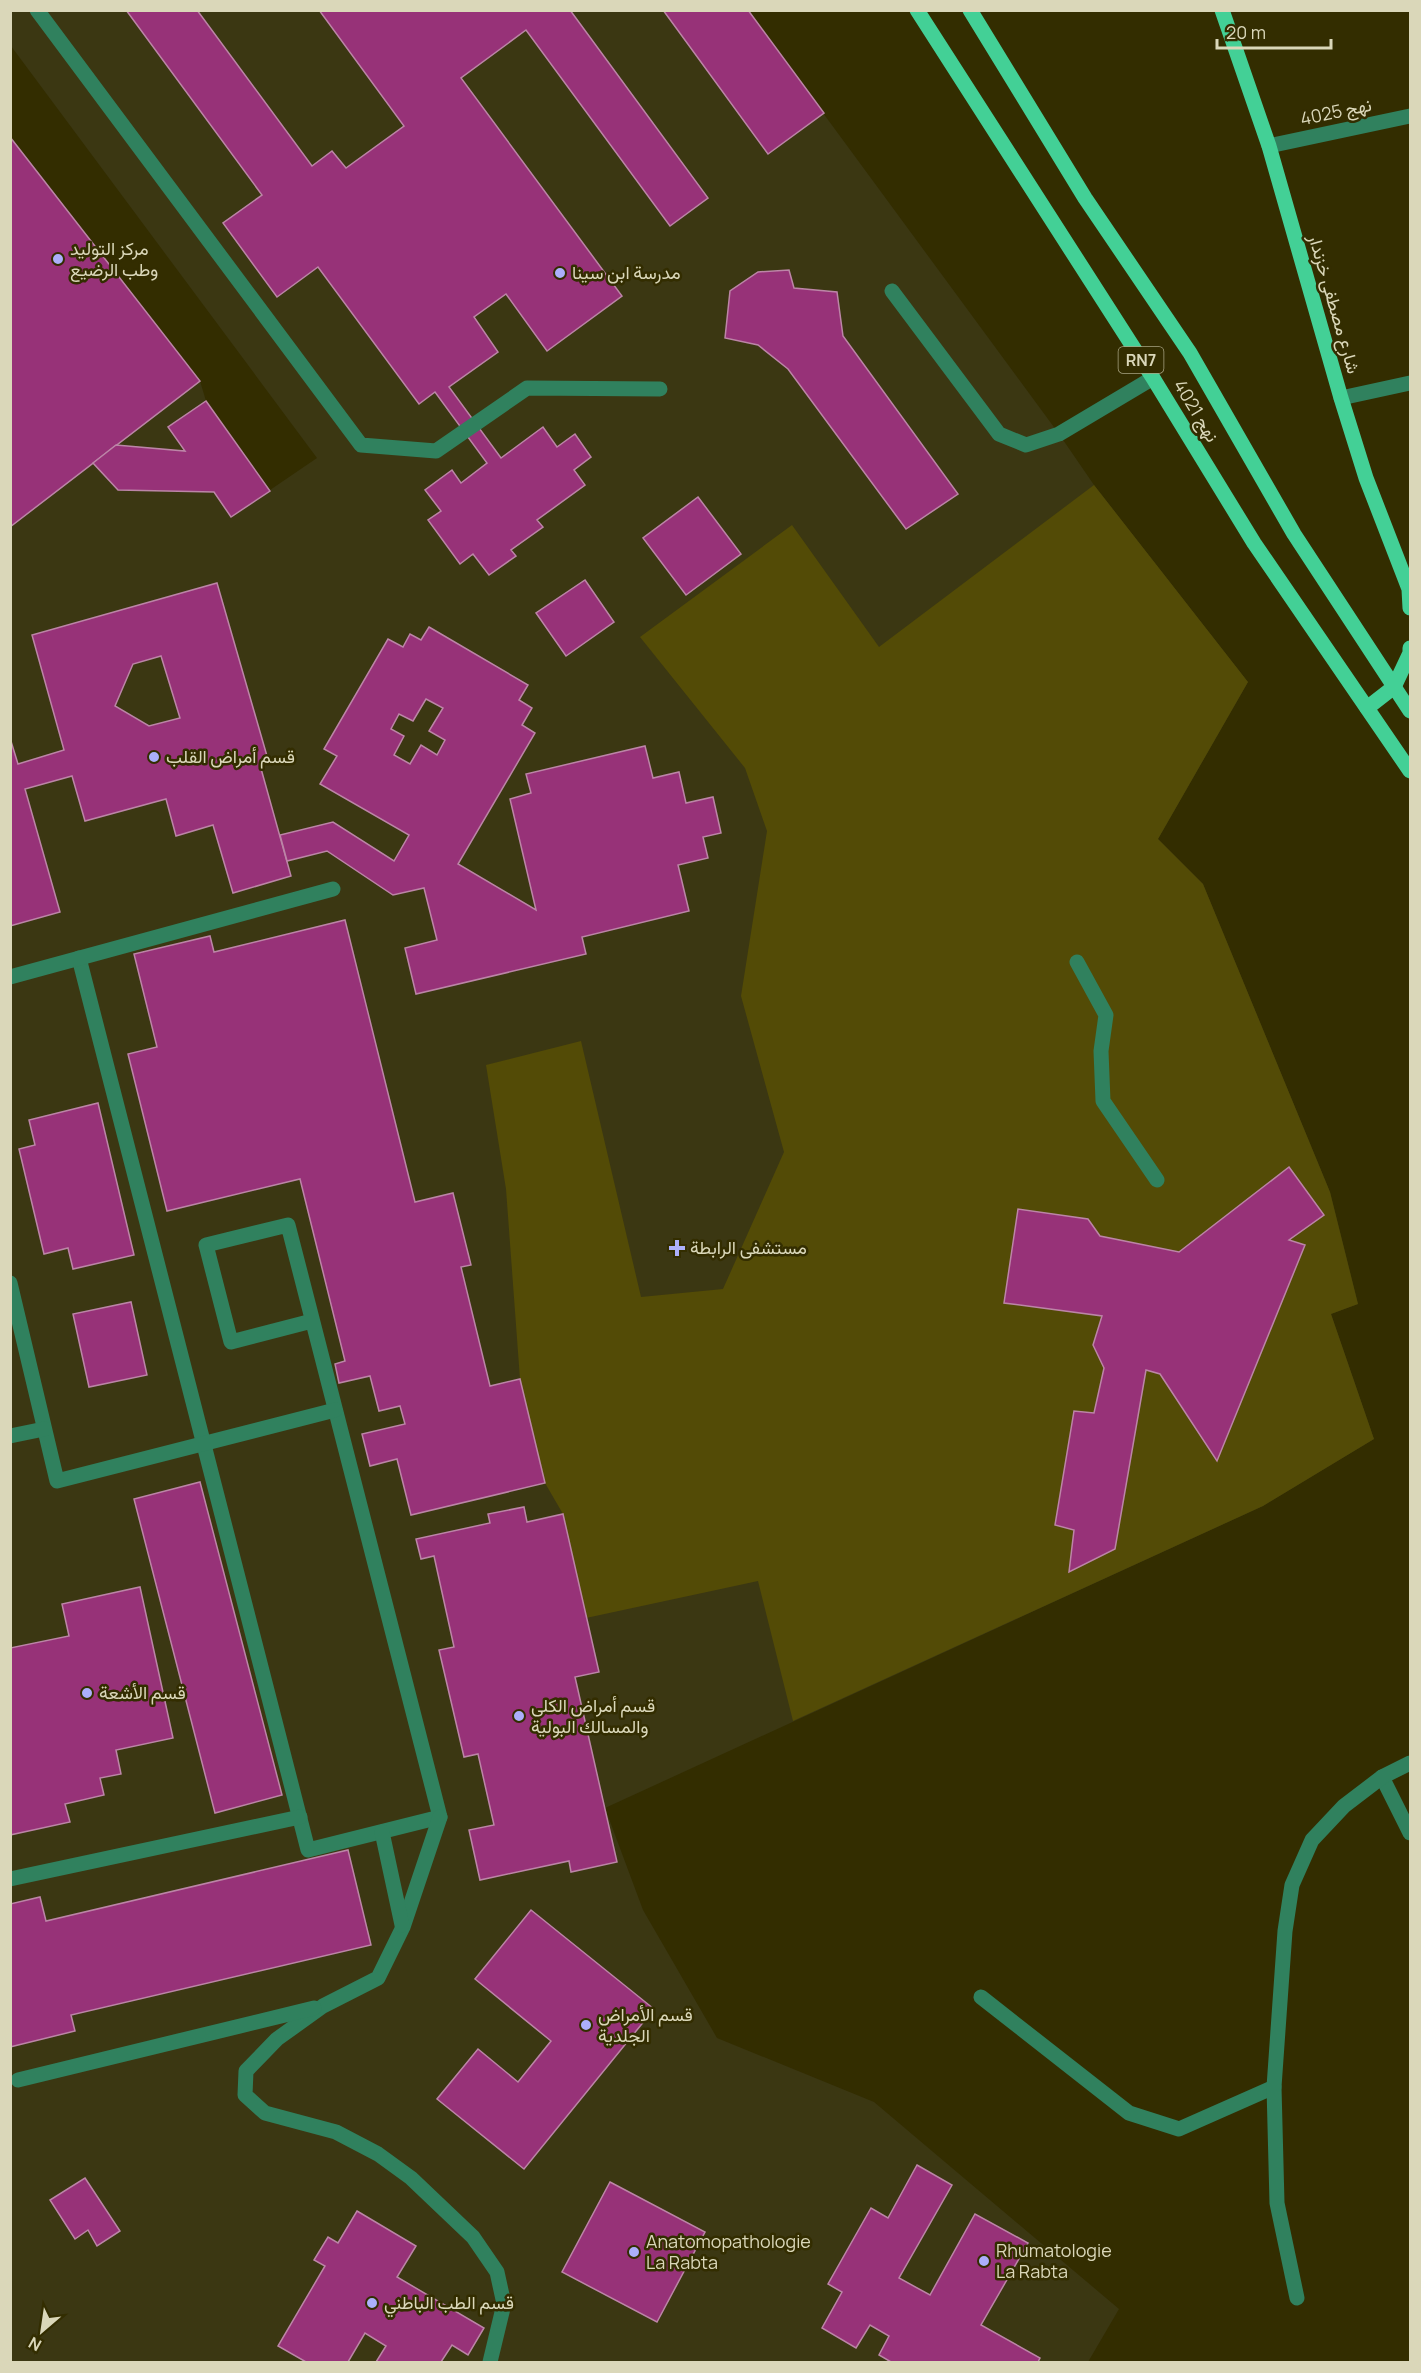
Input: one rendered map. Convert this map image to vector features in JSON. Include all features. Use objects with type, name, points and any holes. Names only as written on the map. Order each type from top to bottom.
[{"type":"main road","name":"نهج 4021","points":[[917,10],[1153,378],[1254,543],[1367,708]]},
{"type":"main road","name":"نهج 4021","points":[[969,10],[1085,198],[1191,353],[1294,534],[1394,687]]},
{"type":"main road","name":"شارع مصطفى خزندار","points":[[1222,10],[1269,146],[1341,398],[1366,478],[1408,589],[1410,608]]},
{"type":"main road","points":[[1367,708],[1394,687],[1410,653],[1410,648]]},
{"type":"main road","name":"RN7","points":[[1394,687],[1410,711]]},
{"type":"main road","name":"RN7","points":[[1367,708],[1410,771]]},
{"type":"street","points":[[37,10],[361,445],[436,451],[527,388],[660,389]]},
{"type":"street","name":"نهج 4025","points":[[1269,146],[1410,116]]},
{"type":"street","points":[[892,291],[999,434],[1026,445],[1059,434],[1153,378]]},
{"type":"street","points":[[1341,398],[1410,383]]},
{"type":"street","points":[[10,977],[333,889]]},
{"type":"street","points":[[79,958],[308,1850],[440,1817]]},
{"type":"street","points":[[1077,962],[1106,1015],[1101,1051],[1103,1101],[1157,1180]]},
{"type":"street","points":[[312,1321],[231,1342],[206,1245],[288,1225],[440,1817],[402,1927],[378,1978],[323,2006],[277,2039],[246,2071],[245,2095],[265,2114],[336,2132],[378,2154],[411,2178],[473,2236],[497,2272],[504,2304],[490,2362]]},
{"type":"street","points":[[10,1283],[57,1481],[335,1410]]},
{"type":"street","points":[[10,1436],[44,1429]]},
{"type":"street","points":[[1297,2298],[1277,2203],[1274,2087],[1285,1931],[1292,1885],[1312,1840],[1344,1806],[1382,1777],[1410,1763]]},
{"type":"street","points":[[1382,1777],[1410,1833]]},
{"type":"street","points":[[10,1879],[300,1818]]},
{"type":"street","points":[[382,1832],[402,1927]]},
{"type":"street","points":[[981,1997],[1129,2113],[1179,2129],[1274,2087]]},
{"type":"street","points":[[18,2080],[323,2006]]},
{"type":"shaded area","name":"مستشفى الرابطة","points":[[11,10],[748,11],[1094,485],[1248,682],[1158,839],[1203,884],[1330,1192],[1358,1304],[1331,1314],[1374,1439],[1263,1506],[605,1808],[643,1910],[717,2038],[874,2102],[1119,2309],[1088,2362],[11,2362],[11,137],[200,381],[206,401],[270,490],[317,458],[11,46]]},
{"type":"shaded area","points":[[1094,485],[1248,682],[1158,839],[1203,884],[1330,1192],[1358,1304],[1331,1314],[1374,1439],[1263,1506],[793,1721],[758,1581],[586,1618],[563,1514],[545,1483],[520,1379],[506,1189],[486,1065],[581,1041],[641,1297],[723,1289],[784,1152],[741,996],[767,831],[745,768],[640,637],[792,525],[879,647]]},
{"type":"building","points":[[126,10],[197,10],[312,166],[332,151],[346,168],[404,126],[319,10],[570,10],[708,198],[670,226],[526,30],[461,78],[622,296],[547,351],[506,294],[474,317],[498,352],[449,387],[501,458],[543,427],[557,447],[575,434],[591,457],[574,470],[585,485],[537,520],[543,527],[511,550],[516,556],[489,575],[473,554],[460,564],[428,520],[441,511],[425,490],[452,470],[461,483],[487,463],[435,392],[419,404],[318,267],[277,297],[223,223],[262,195]]},
{"type":"building","points":[[663,10],[748,10],[824,113],[768,154]]},
{"type":"building","name":"مركز التوليد وطب الرضيع","points":[[10,137],[200,381],[10,527]]},
{"type":"building","points":[[789,270],[794,288],[837,292],[843,336],[958,494],[906,529],[788,369],[758,345],[725,338],[730,291],[758,272]]},
{"type":"building","points":[[206,401],[270,491],[231,517],[214,492],[118,490],[93,463],[116,445],[185,451],[168,427]]},
{"type":"building","points":[[698,497],[741,554],[686,595],[643,538]]},
{"type":"building","points":[[585,580],[614,622],[566,656],[536,613]]},
{"type":"building","name":"قسم أمراض القلب","points":[[217,583],[269,763],[260,765],[291,876],[233,893],[213,825],[176,836],[166,799],[85,821],[72,776],[25,789],[60,912],[10,926],[10,738],[18,764],[64,750],[32,635]],"holes":[[[161,656],[180,718],[149,726],[115,706],[133,664]]]},
{"type":"building","points":[[429,627],[528,685],[519,700],[532,708],[522,725],[535,733],[458,864],[536,910],[510,799],[531,793],[526,774],[645,746],[653,778],[679,772],[686,803],[713,797],[721,833],[703,837],[708,858],[678,865],[689,911],[582,937],[586,954],[416,994],[405,948],[437,940],[424,888],[393,895],[327,851],[287,861],[280,835],[333,822],[394,861],[409,835],[320,784],[337,756],[324,749],[388,639],[403,647],[410,634],[421,640]],"holes":[[[426,699],[443,708],[429,731],[445,740],[437,755],[421,745],[410,764],[394,755],[404,736],[391,729],[399,714],[413,721]]]},
{"type":"building","points":[[345,920],[415,1202],[453,1193],[471,1265],[461,1267],[490,1386],[520,1379],[545,1483],[411,1515],[397,1459],[370,1466],[362,1434],[405,1424],[400,1406],[379,1411],[370,1376],[339,1383],[335,1364],[345,1361],[300,1179],[167,1211],[128,1054],[157,1047],[134,954],[210,936],[214,952]]},
{"type":"building","points":[[98,1103],[134,1255],[73,1269],[68,1248],[44,1254],[19,1149],[35,1145],[29,1120]]},
{"type":"building","points":[[1289,1167],[1324,1215],[1289,1240],[1305,1245],[1217,1461],[1160,1374],[1146,1370],[1115,1549],[1069,1572],[1074,1530],[1055,1525],[1074,1411],[1094,1413],[1104,1368],[1093,1345],[1102,1316],[1004,1303],[1018,1209],[1088,1219],[1100,1236],[1179,1252]]},
{"type":"building","points":[[131,1302],[147,1375],[89,1387],[73,1314]]},
{"type":"building","points":[[200,1482],[282,1795],[215,1813],[134,1499]]},
{"type":"building","name":"قسم أمراض الكلى والمسالك البولية","points":[[524,1507],[527,1522],[563,1514],[599,1672],[575,1677],[617,1862],[571,1872],[569,1861],[480,1880],[469,1830],[494,1825],[478,1754],[464,1757],[439,1650],[454,1647],[434,1556],[421,1559],[416,1539],[490,1523],[488,1514]]},
{"type":"building","name":"قسم الأشعة","points":[[140,1587],[173,1738],[116,1750],[121,1774],[100,1778],[104,1795],[65,1804],[70,1822],[10,1835],[10,1648],[69,1636],[62,1604]]},
{"type":"building","points":[[348,1850],[371,1945],[71,2015],[75,2031],[10,2047],[10,1904],[40,1897],[46,1921]]},
{"type":"building","name":"قسم الأمراض الجلدية","points":[[531,1910],[654,2009],[524,2169],[437,2099],[478,2049],[518,2082],[551,2041],[475,1979]]},
{"type":"building","name":"Rhumatologie La Rabta","points":[[917,2165],[952,2185],[899,2278],[930,2295],[975,2214],[1028,2243],[981,2325],[1040,2358],[1038,2362],[891,2362],[879,2355],[889,2336],[870,2325],[856,2348],[822,2328],[842,2292],[828,2284],[871,2208],[888,2218]]},
{"type":"building","points":[[85,2178],[120,2231],[97,2246],[88,2230],[75,2239],[50,2200]]},
{"type":"building","name":"Anatomopathologie La Rabta","points":[[610,2182],[705,2232],[657,2322],[562,2272]]},
{"type":"building","name":"قسم الطب الباطني","points":[[357,2211],[416,2246],[397,2277],[484,2328],[468,2355],[452,2345],[441,2362],[376,2362],[386,2346],[365,2333],[348,2362],[306,2362],[278,2346],[325,2266],[314,2260],[328,2237],[338,2243]]},
{"type":"place","name":"مركز التوليد وطب الرضيع","points":[[58,259]]},
{"type":"place","name":"مدرسة ابن سينا","points":[[560,273]]},
{"type":"place","name":"قسم أمراض القلب","points":[[154,757]]},
{"type":"place","name":"مستشفى الرابطة","points":[[677,1248]]},
{"type":"place","name":"قسم الأشعة","points":[[87,1693]]},
{"type":"place","name":"قسم أمراض الكلى والمسالك البولية","points":[[519,1716]]},
{"type":"place","name":"قسم الأمراض الجلدية","points":[[586,2025]]},
{"type":"place","name":"Anatomopathologie La Rabta","points":[[634,2252]]},
{"type":"place","name":"Rhumatologie La Rabta","points":[[984,2261]]},
{"type":"place","name":"قسم الطب الباطني","points":[[372,2303]]}]
